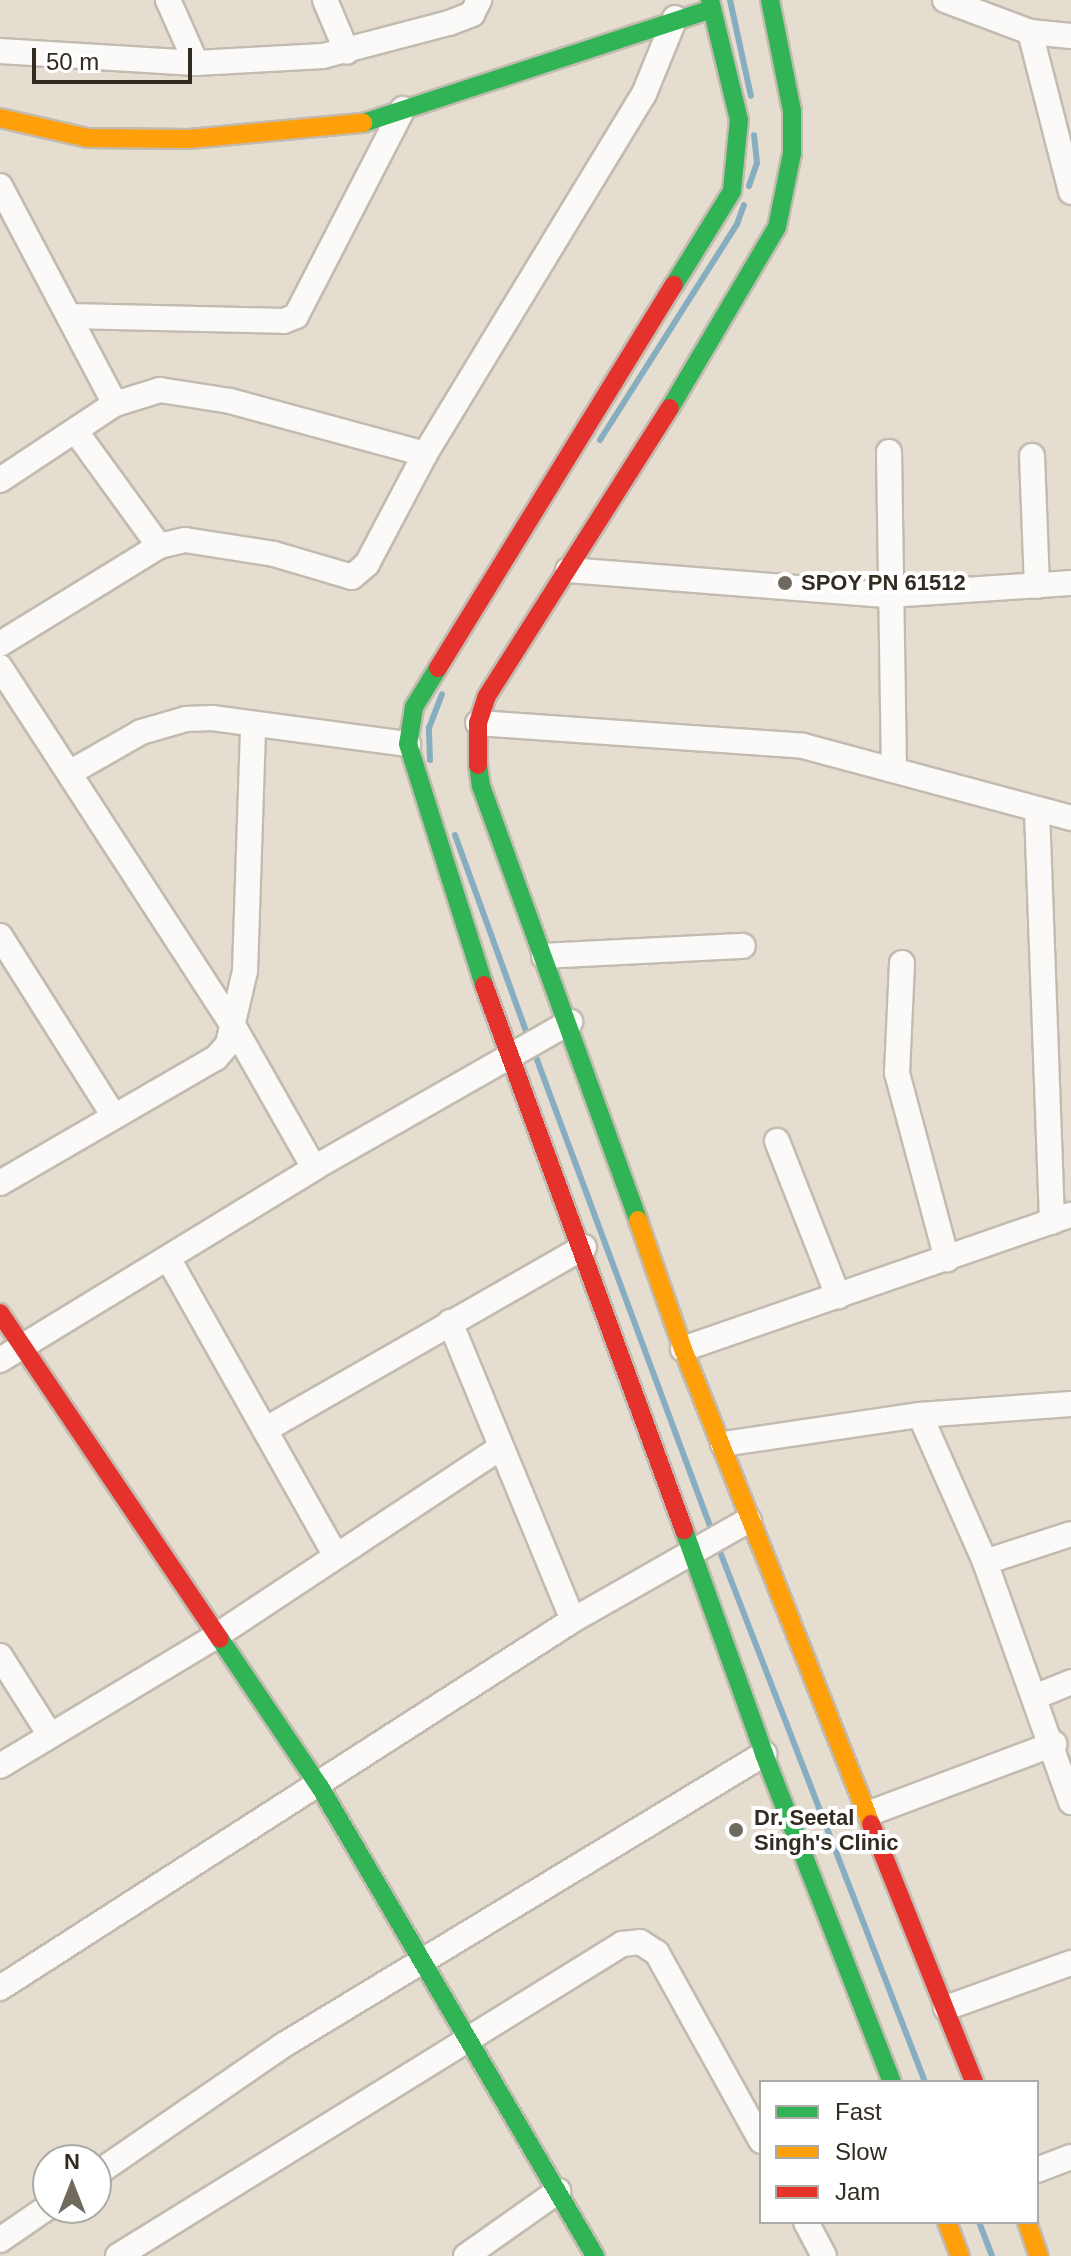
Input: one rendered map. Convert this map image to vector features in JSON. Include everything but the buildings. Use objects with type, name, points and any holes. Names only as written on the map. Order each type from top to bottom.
[{"type":"main road","points":[[770,0],[792,111],[792,153],[777,227],[711,343],[568,570],[414,707],[408,744],[584,1247],[695,1547],[764,1754],[891,2080]]},
{"type":"main road","points":[[0,118],[88,138],[189,139],[358,125],[711,4],[739,120],[732,191],[484,643],[478,723],[481,786],[544,956],[563,1026],[683,1349],[723,1444],[740,1524],[870,1813],[973,2080]]},
{"type":"main road","points":[[0,1313],[9,1353],[216,1636],[320,1787],[422,1963],[470,2038],[595,2256]]},
{"type":"main road","points":[[948,2224],[960,2256]]},
{"type":"main road","points":[[1028,2224],[1039,2256]]},
{"type":"street","points":[[168,0],[196,63]]},
{"type":"street","points":[[325,0],[347,52]]},
{"type":"street","points":[[0,51],[196,63],[347,52],[472,14],[479,0]]},
{"type":"street","points":[[945,0],[1030,32],[1071,36]]},
{"type":"street","points":[[0,644],[159,546],[185,540],[223,544],[352,577],[367,564],[425,454],[644,94],[675,18]]},
{"type":"street","points":[[1030,32],[1071,192]]},
{"type":"street","points":[[69,316],[284,321],[296,316],[403,109]]},
{"type":"street","points":[[0,186],[115,404]]},
{"type":"street","points":[[0,480],[135,394],[178,392],[230,401],[425,454]]},
{"type":"street","points":[[77,433],[159,546]]},
{"type":"street","points":[[889,452],[894,768]]},
{"type":"street","points":[[1032,456],[1037,586]]},
{"type":"street","points":[[568,570],[889,595],[1071,583]]},
{"type":"street","points":[[0,667],[234,1027],[314,1168]]},
{"type":"street","points":[[71,772],[141,732],[169,723],[212,718],[408,744]]},
{"type":"street","points":[[478,723],[803,746],[1071,818]]},
{"type":"street","points":[[0,1183],[216,1058],[234,1027],[245,971],[253,724]]},
{"type":"street","points":[[683,1349],[1062,1218],[1037,811]]},
{"type":"street","points":[[0,936],[113,1115]]},
{"type":"street","points":[[544,956],[743,946]]},
{"type":"street","points":[[902,963],[897,1073],[947,1259]]},
{"type":"street","points":[[9,1353],[314,1168],[563,1026]]},
{"type":"street","points":[[777,1141],[838,1296]]},
{"type":"street","points":[[268,1428],[584,1247]]},
{"type":"street","points":[[168,1258],[268,1428],[336,1556]]},
{"type":"street","points":[[450,1322],[499,1449],[573,1620]]},
{"type":"street","points":[[723,1444],[920,1415],[1071,1404]]},
{"type":"street","points":[[920,1415],[985,1562],[1037,1696],[1071,1802]]},
{"type":"street","points":[[0,1766],[216,1636],[499,1449]]},
{"type":"street","points":[[0,1988],[320,1787],[573,1620],[695,1547],[740,1524]]},
{"type":"street","points":[[985,1562],[1071,1534]]},
{"type":"street","points":[[0,1656],[50,1735]]},
{"type":"street","points":[[1037,1696],[1071,1682]]},
{"type":"street","points":[[870,1813],[1054,1744]]},
{"type":"street","points":[[112,2163],[282,2046],[764,1754]]},
{"type":"street","points":[[118,2256],[622,1944],[640,1942],[657,1953],[759,2137]]},
{"type":"street","points":[[946,2008],[1071,1963]]},
{"type":"street","points":[[1039,2169],[1071,2157]]},
{"type":"street","points":[[466,2256],[558,2191]]},
{"type":"street","points":[[0,2240],[32,2218]]},
{"type":"street","points":[[807,2224],[824,2256]]},
{"type":"waterway","points":[[730,0],[751,96]]},
{"type":"waterway","points":[[749,186],[757,163],[754,135]]},
{"type":"waterway","points":[[600,440],[737,224],[744,205]]},
{"type":"waterway","points":[[430,760],[429,728],[442,694]]},
{"type":"waterway","points":[[455,835],[529,1039]]},
{"type":"waterway","points":[[533,1049],[713,1534]]},
{"type":"waterway","points":[[717,1544],[924,2080]]},
{"type":"waterway","points":[[980,2224],[992,2256]]},
{"type":"traffic: fast","points":[[674,285],[732,191],[739,120],[710,0]]},
{"type":"traffic: fast","points":[[670,408],[777,227],[792,153],[792,111],[770,0]]},
{"type":"traffic: fast","points":[[363,123],[712,9]]},
{"type":"traffic: fast","points":[[438,668],[414,707],[408,744],[484,985]]},
{"type":"traffic: fast","points":[[478,765],[481,786],[638,1220]]},
{"type":"traffic: fast","points":[[684,1530],[764,1754],[891,2080]]},
{"type":"traffic: fast","points":[[220,1639],[320,1787],[595,2256]]},
{"type":"traffic: slow","points":[[0,118],[88,138],[189,139],[363,123]]},
{"type":"traffic: slow","points":[[638,1220],[683,1349],[871,1824]]},
{"type":"traffic: slow","points":[[948,2224],[960,2256]]},
{"type":"traffic: slow","points":[[1028,2224],[1039,2256]]},
{"type":"traffic: jam","points":[[438,668],[674,285]]},
{"type":"traffic: jam","points":[[478,765],[478,723],[487,696],[670,408]]},
{"type":"traffic: jam","points":[[484,985],[684,1530]]},
{"type":"traffic: jam","points":[[0,1313],[220,1639]]},
{"type":"traffic: jam","points":[[871,1824],[973,2080]]},
{"type":"place","name":"SPOY PN 61512","points":[[785,583]]},
{"type":"place","name":"Dr. Seetal Singh's Clinic","points":[[736,1830]]}]
